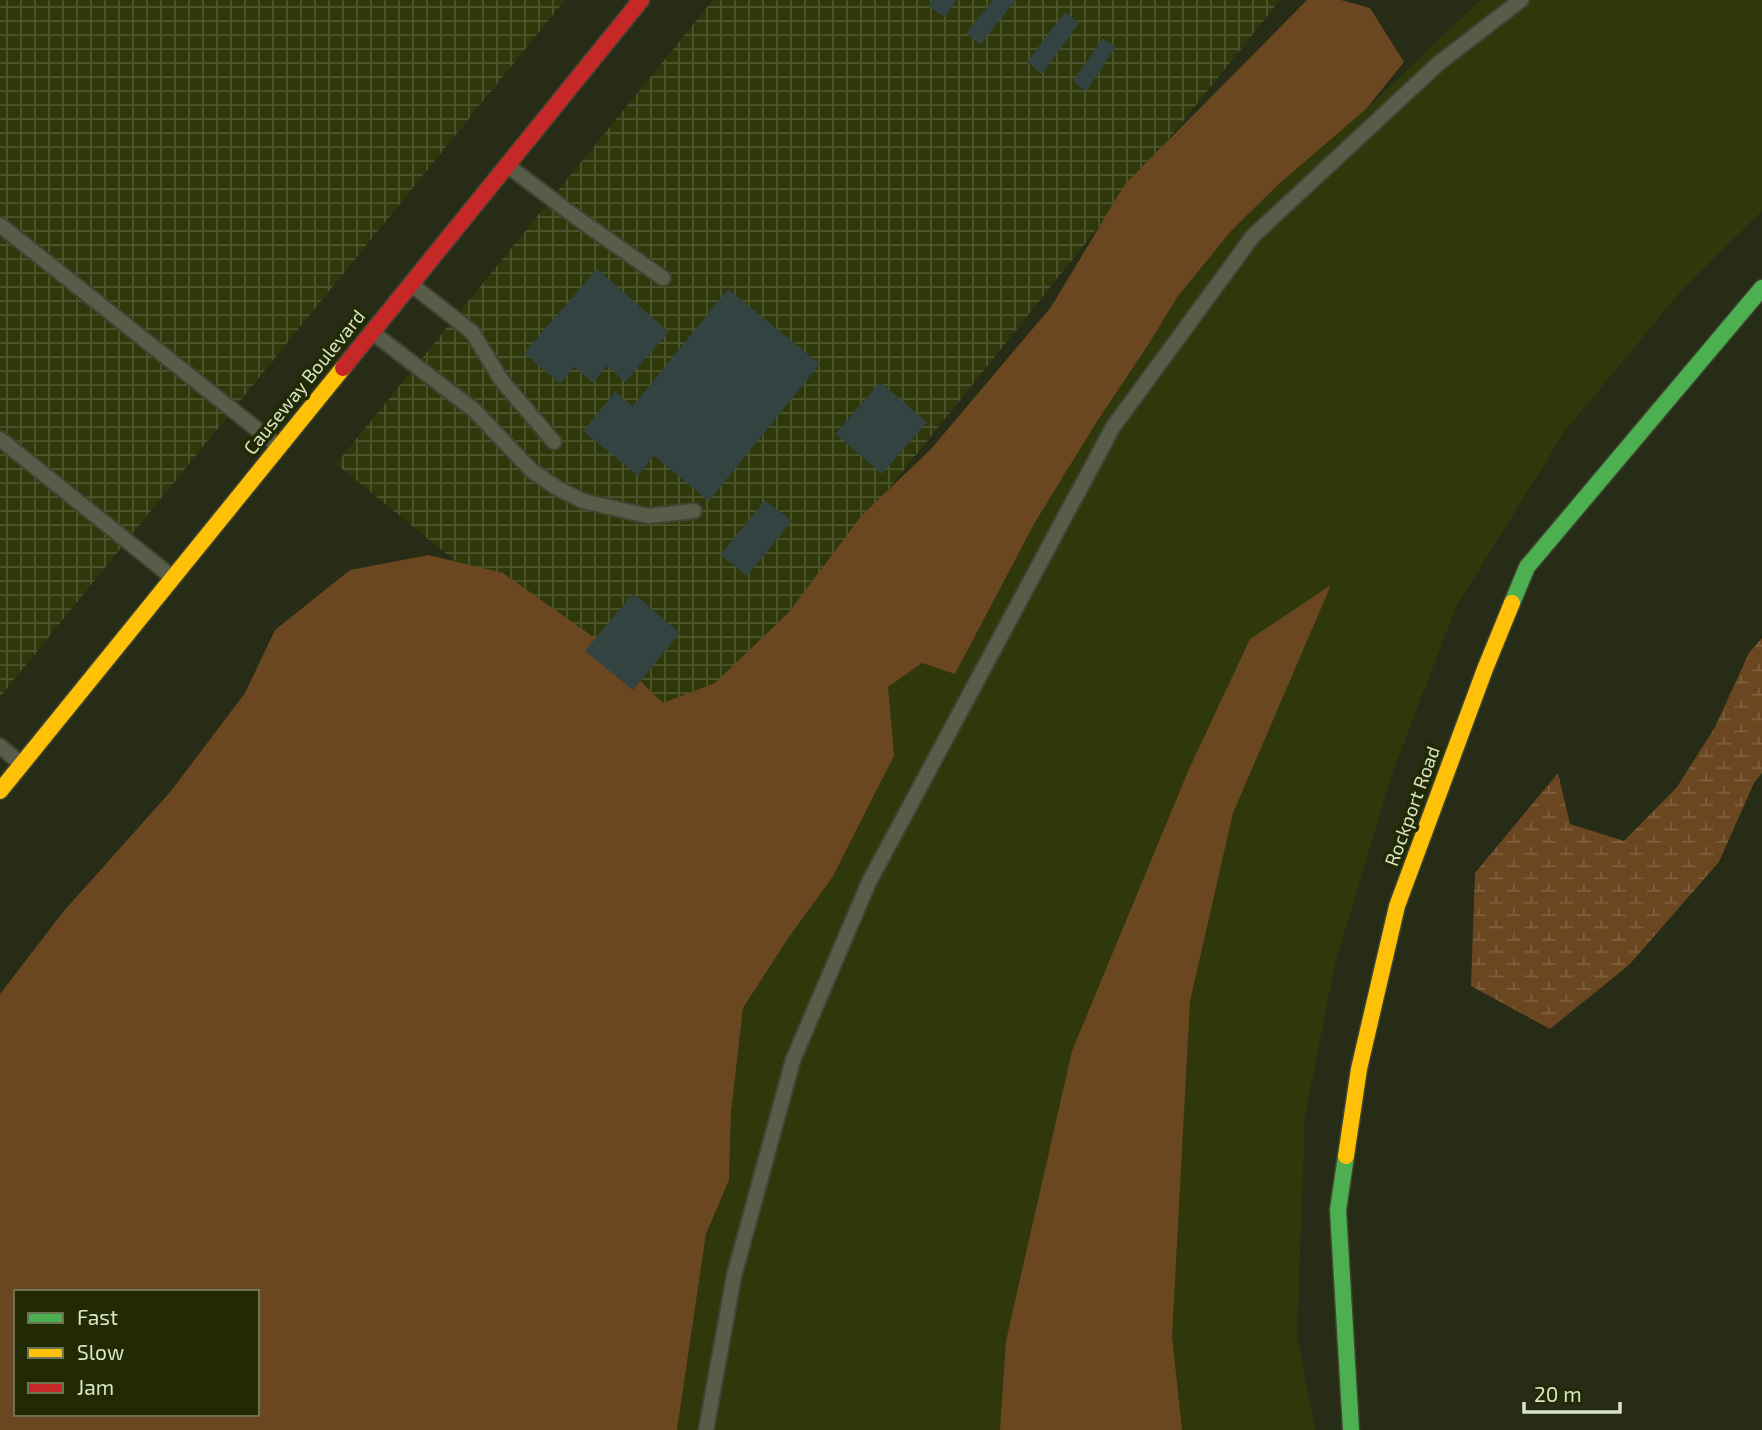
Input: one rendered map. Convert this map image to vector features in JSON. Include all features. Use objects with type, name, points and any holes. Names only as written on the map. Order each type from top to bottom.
[{"type":"street","name":"Causeway Boulevard","points":[[0,791],[641,0]]},
{"type":"street","name":"Rockport Road","points":[[1351,1430],[1338,1210],[1359,1069],[1397,906],[1485,669],[1527,567],[1762,288]]},
{"type":"lane","points":[[706,1430],[734,1276],[793,1060],[869,882],[1114,427],[1253,236],[1439,64],[1521,0]]},
{"type":"lane","points":[[507,166],[663,278]]},
{"type":"lane","points":[[0,225],[279,447]]},
{"type":"lane","points":[[411,285],[472,332],[502,381],[554,442]]},
{"type":"lane","points":[[372,332],[474,410],[531,470],[557,488],[583,501],[648,516],[694,511]]},
{"type":"lane","points":[[0,439],[173,578]]},
{"type":"lane","points":[[0,747],[21,764]]},
{"type":"shaded area","points":[[0,0],[565,0],[0,697]]},
{"type":"shaded area","points":[[713,0],[1280,0],[683,746],[336,464]]},
{"type":"shaded area","points":[[1480,0],[1762,0],[1762,211],[1682,290],[1565,431],[1456,607],[1392,774],[1335,964],[1305,1116],[1297,1335],[1315,1430],[677,1430],[706,1234],[729,1180],[731,1113],[743,1008],[789,937],[832,878],[894,756],[887,687],[922,663],[955,674],[1034,524],[1178,296],[1232,230],[1279,184],[1366,109]]},
{"type":"green space","points":[[1307,0],[1341,0],[1370,8],[1404,62],[1366,109],[1279,184],[1232,230],[1178,296],[1034,524],[955,674],[922,663],[888,687],[894,756],[832,878],[789,937],[743,1008],[731,1113],[729,1180],[706,1234],[677,1430],[0,1430],[0,994],[63,912],[171,791],[245,693],[275,630],[350,570],[429,555],[503,573],[599,641],[663,703],[715,683],[789,612],[862,515],[931,449],[1051,307],[1125,184]]},
{"type":"green space","points":[[1331,585],[1233,813],[1190,1001],[1172,1336],[1182,1430],[1000,1430],[1006,1341],[1072,1051],[1189,769],[1250,639]]},
{"type":"green space","points":[[1762,638],[1762,773],[1754,783],[1719,862],[1629,965],[1550,1029],[1471,986],[1475,873],[1558,773],[1570,824],[1624,841],[1677,787],[1715,727],[1749,653]]},
{"type":"building","points":[[932,0],[956,0],[945,17],[928,6]]},
{"type":"building","points":[[993,0],[1016,0],[980,45],[966,33]]},
{"type":"building","points":[[1065,12],[1079,23],[1042,74],[1027,62]]},
{"type":"building","points":[[1103,38],[1116,47],[1086,91],[1073,81]]},
{"type":"building","points":[[597,269],[669,332],[625,382],[607,366],[593,383],[574,367],[560,384],[524,353]]},
{"type":"building","points":[[728,289],[820,364],[709,501],[654,456],[638,476],[583,431],[615,392],[633,406]]},
{"type":"building","points":[[880,382],[927,422],[882,474],[835,434]]},
{"type":"building","points":[[765,500],[792,521],[747,576],[720,555]]},
{"type":"building","points":[[633,593],[680,633],[633,690],[585,651]]},
{"type":"traffic: fast","points":[[1512,603],[1527,567],[1762,288]]},
{"type":"traffic: fast","points":[[1346,1156],[1338,1210],[1351,1430]]},
{"type":"traffic: slow","points":[[0,791],[343,368]]},
{"type":"traffic: slow","points":[[1346,1156],[1359,1069],[1397,906],[1512,603]]},
{"type":"traffic: jam","points":[[343,368],[641,0]]}]
